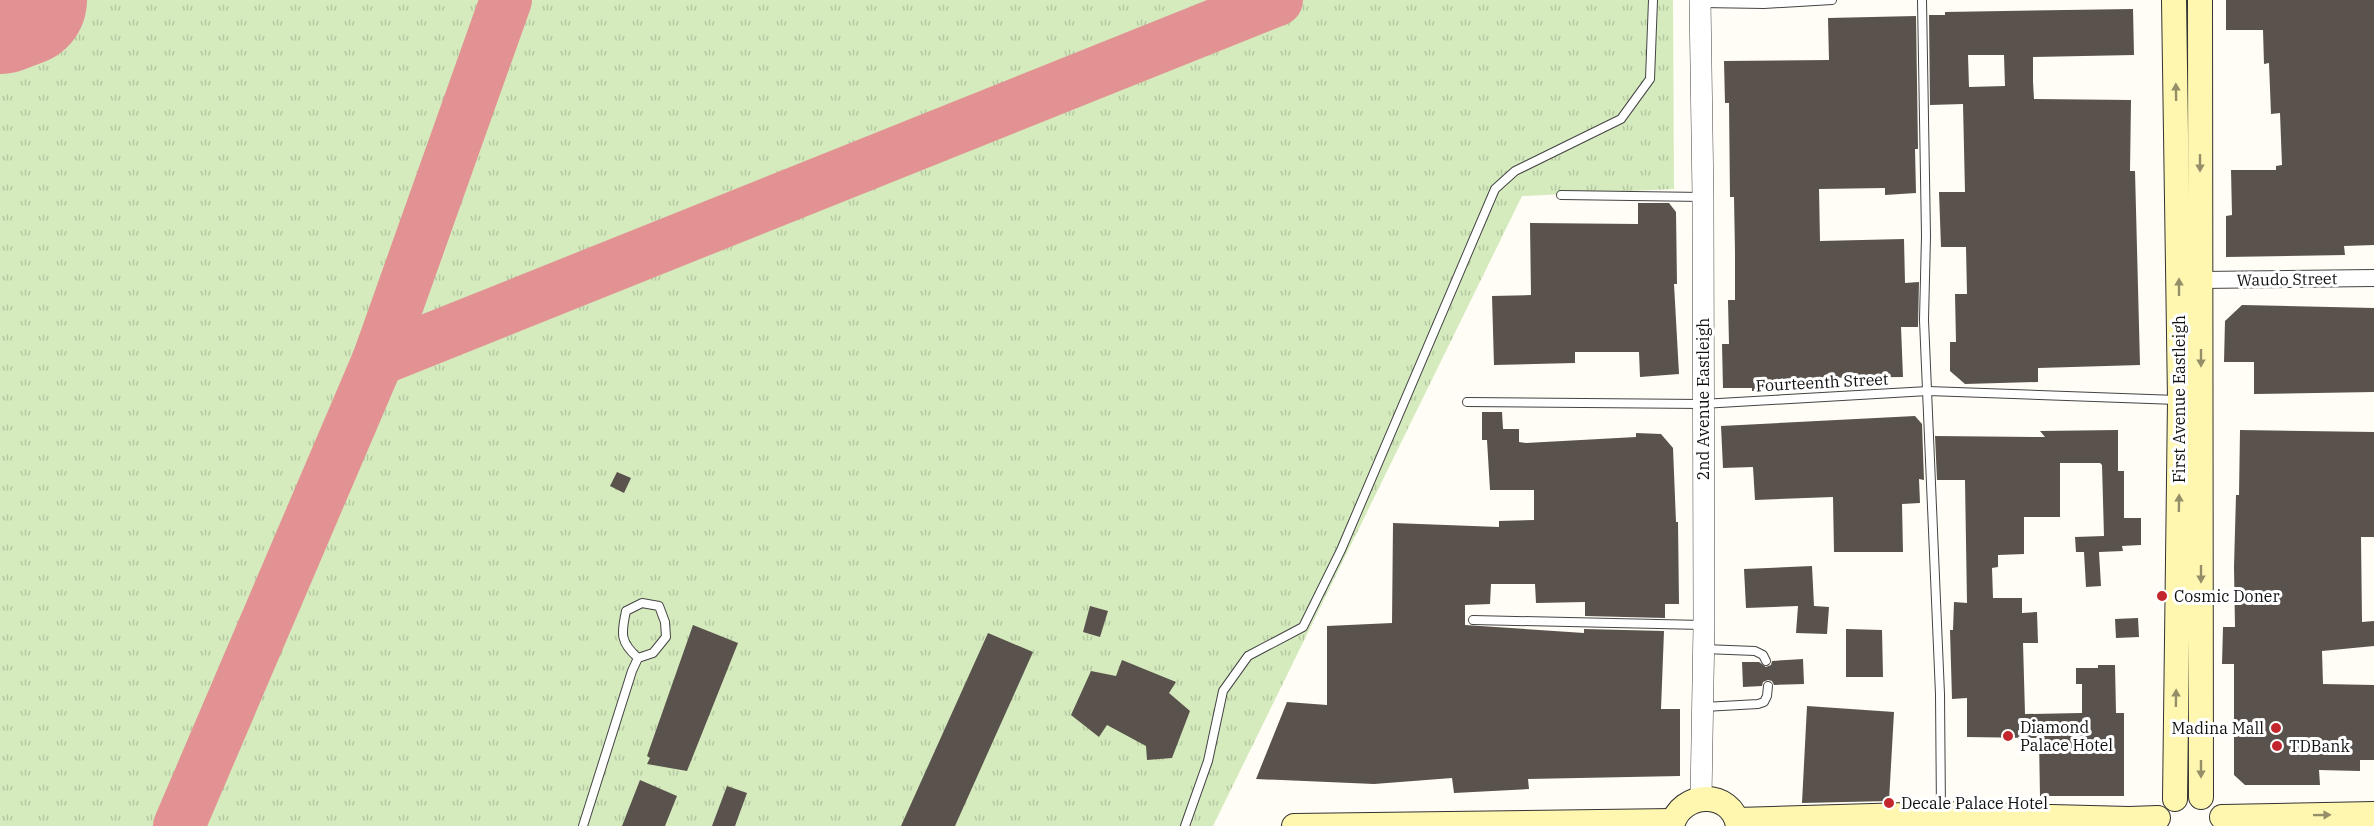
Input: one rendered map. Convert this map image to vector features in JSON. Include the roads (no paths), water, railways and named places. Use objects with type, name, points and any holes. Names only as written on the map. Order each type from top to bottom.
[{"type":"main road","name":"First Avenue Eastleigh","points":[[2174,0],[2180,400],[2175,799]]},
{"type":"main road","name":"First Avenue Eastleigh","points":[[2200,0],[2201,797]]},
{"type":"main road","points":[[1294,826],[1672,823],[1684,805],[1701,798],[1712,798],[1722,803],[1731,810],[1737,823],[1941,814],[2129,819],[2157,822],[2165,807],[2175,799],[2192,796],[2201,797],[2217,809],[2222,822],[2374,814]]},
{"type":"street","name":"2nd Avenue Eastleigh","points":[[1700,2],[1704,626],[1701,798]]},
{"type":"street","name":"Waudo Street","points":[[2200,280],[2374,278]]},
{"type":"lane","points":[[1185,826],[1208,761],[1224,691],[1248,656],[1303,627],[1341,550],[1495,189],[1515,171],[1621,119],[1650,80],[1653,0]]},
{"type":"lane","points":[[1700,2],[1764,4],[1832,0]]},
{"type":"lane","points":[[1922,0],[1926,236],[1924,320],[1940,694],[1941,814]]},
{"type":"lane","points":[[1561,195],[1703,197]]},
{"type":"lane","name":"Fourteenth Street","points":[[1467,402],[1702,404],[1928,391],[2180,400]]},
{"type":"lane","points":[[642,603],[659,606],[665,622],[666,637],[653,653],[638,658],[625,647],[622,630],[626,611],[642,603]]},
{"type":"lane","points":[[1473,620],[1704,626]]},
{"type":"lane","points":[[1703,649],[1755,651],[1763,655],[1766,661]]},
{"type":"lane","points":[[583,826],[638,658]]},
{"type":"lane","points":[[1702,707],[1758,704],[1764,702],[1768,686]]},
{"type":"place","name":"Cosmic Doner","points":[[2162,596]]},
{"type":"place","name":"Madina Mall","points":[[2276,728]]},
{"type":"place","name":"Diamond Palace Hotel","points":[[2008,736]]},
{"type":"place","name":"TDBank","points":[[2277,746]]},
{"type":"place","name":"Decale Palace Hotel","points":[[1889,803]]}]
